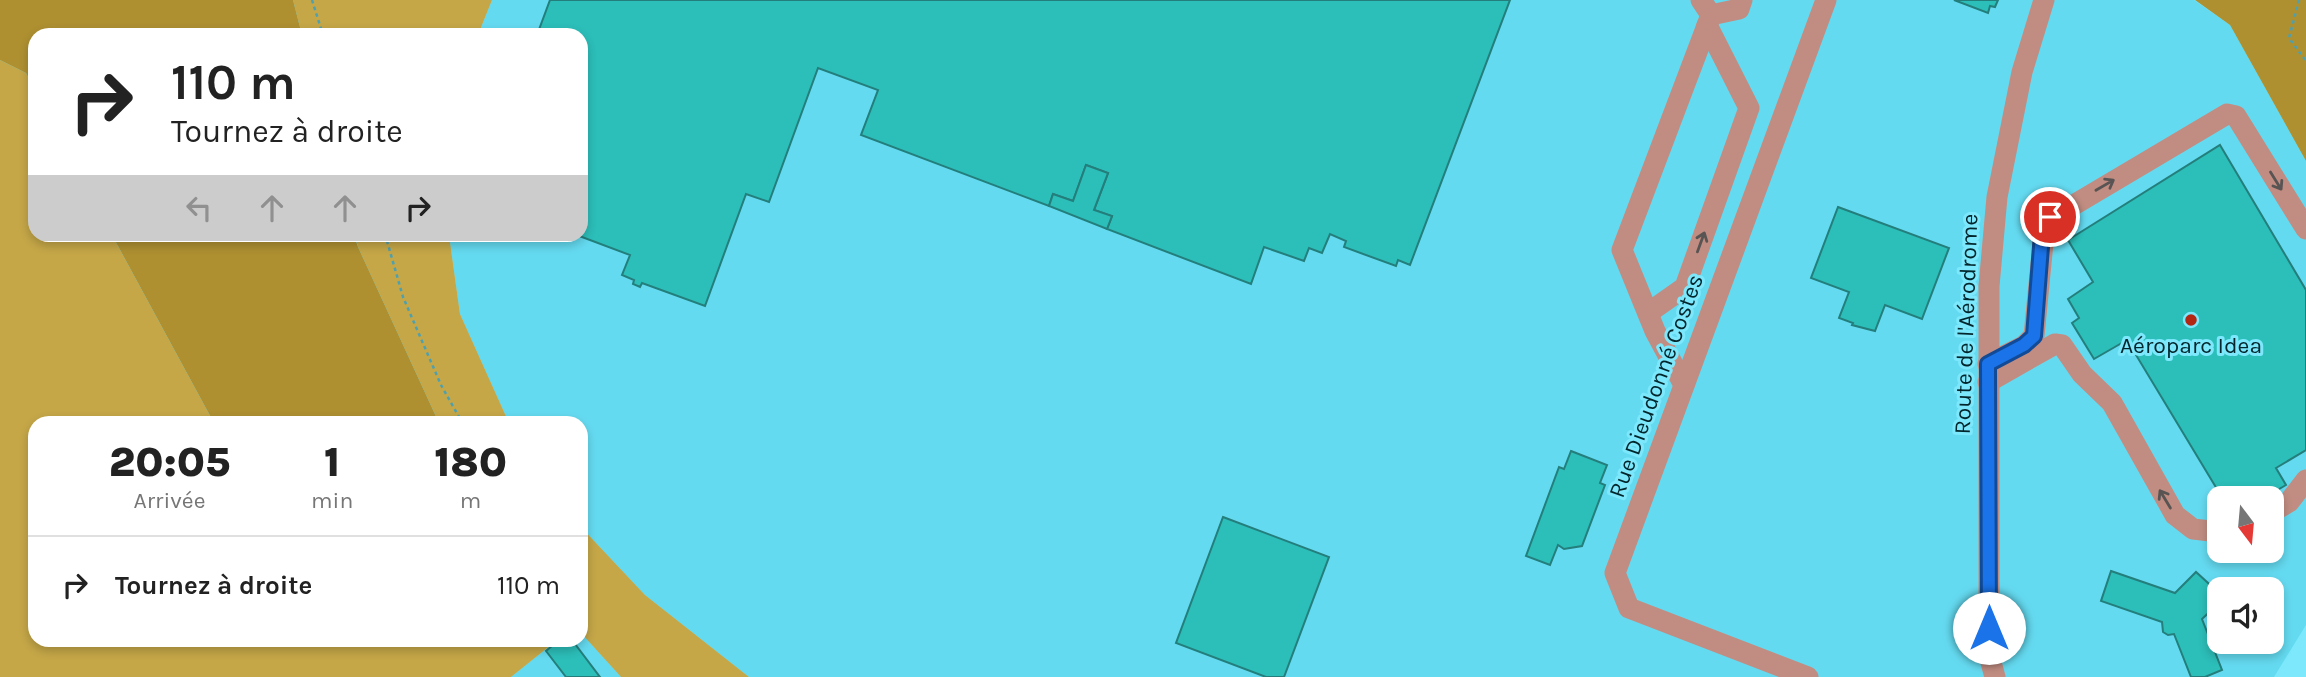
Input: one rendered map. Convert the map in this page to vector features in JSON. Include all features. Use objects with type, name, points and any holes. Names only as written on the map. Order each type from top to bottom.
[{"type":"street","points":[[1706,13],[1738,9],[1742,0]]},
{"type":"street","name":"Rue Dieudonné Costes","points":[[1808,677],[1629,608],[1615,573],[1826,0]]},
{"type":"street","name":"Route de l'Aérodrome","points":[[1995,677],[1989,656],[1989,286],[1997,197],[2022,72],[2045,0]]},
{"type":"street","points":[[1648,313],[1685,287],[1749,108],[1706,13]]},
{"type":"street","points":[[1684,385],[1648,313],[1622,250],[1706,13]]},
{"type":"street","points":[[1988,373],[2034,336],[2045,222],[2227,114],[2236,116],[2306,229]]},
{"type":"street","points":[[1988,373],[2055,344],[2062,345],[2082,374],[2112,403],[2175,515],[2193,529],[2207,531]]},
{"type":"street","points":[[2284,504],[2306,480]]},
{"type":"street","name":"Route de l'Aérodrome","points":[[1982,677],[1989,656]]},
{"type":"path","points":[[312,0],[321,28]]},
{"type":"path","points":[[2299,0],[2289,38],[2306,61]]},
{"type":"path","points":[[387,242],[403,297],[441,385],[458,416]]},
{"type":"shaded area","points":[[0,0],[293,0],[300,28],[28,28],[28,77],[26,73],[0,60]]},
{"type":"shaded area","points":[[293,0],[492,0],[481,28],[300,28]]},
{"type":"shaded area","points":[[492,0],[2194,0],[2230,25],[2306,161],[2306,625],[2274,677],[749,677],[645,595],[588,534],[588,416],[506,416],[460,314],[450,242],[588,242],[588,28],[481,28]]},
{"type":"shaded area","points":[[2195,0],[2306,0],[2306,161],[2230,25]]},
{"type":"shaded area","points":[[0,60],[26,73],[28,77],[28,242],[116,242],[210,416],[28,416],[28,647],[548,647],[511,677],[0,677]]},
{"type":"shaded area","points":[[116,242],[356,242],[436,416],[210,416]]},
{"type":"shaded area","points":[[357,242],[450,242],[460,314],[506,416],[436,416]]},
{"type":"shaded area","points":[[588,534],[645,595],[749,677],[621,677],[588,641]]},
{"type":"shaded area","points":[[588,641],[621,677],[511,677],[548,647],[588,647]]},
{"type":"building","points":[[550,0],[1510,0],[1410,265],[1398,260],[1396,266],[1344,247],[1346,241],[1330,234],[1322,253],[1309,248],[1304,261],[1264,247],[1251,284],[1107,229],[1112,216],[1094,210],[1108,173],[1086,165],[1073,201],[1053,194],[1049,206],[861,135],[878,90],[818,68],[769,202],[746,194],[705,306],[642,283],[640,287],[633,284],[634,280],[622,275],[630,255],[588,239],[588,28],[540,28]]},
{"type":"building","points":[[1954,0],[1998,0],[1995,7],[1990,6],[1988,13]]},
{"type":"building","name":"Aéroparc Idea","points":[[2220,145],[2306,290],[2306,450],[2276,468],[2286,485],[2215,486],[2127,340],[2094,359],[2072,323],[2079,318],[2068,299],[2093,282],[2068,240]]},
{"type":"building","points":[[1086,165],[1108,173],[1094,210],[1112,216],[1107,229],[1049,206],[1053,194],[1073,201]]},
{"type":"building","points":[[1838,207],[1949,248],[1922,319],[1885,305],[1875,331],[1852,325],[1853,323],[1839,318],[1849,292],[1811,278]]},
{"type":"building","points":[[1571,451],[1607,465],[1600,483],[1605,485],[1582,546],[1564,549],[1558,545],[1550,565],[1526,556],[1559,467],[1564,469]]},
{"type":"building","points":[[1223,517],[1329,557],[1284,677],[1266,677],[1176,643]]},
{"type":"building","points":[[2111,571],[2175,593],[2196,572],[2207,582],[2207,614],[2202,619],[2207,632],[2207,654],[2216,654],[2222,670],[2205,677],[2191,677],[2174,634],[2163,632],[2162,622],[2101,601]]},
{"type":"building","points":[[551,647],[577,647],[600,677],[566,677],[546,651]]},
{"type":"place","name":"Aéroparc Idea","points":[[2191,320]]},
{"type":"route","points":[[1989,628],[1988,364],[2024,345],[2034,336],[2042,234],[2045,222],[2050,217]]}]
